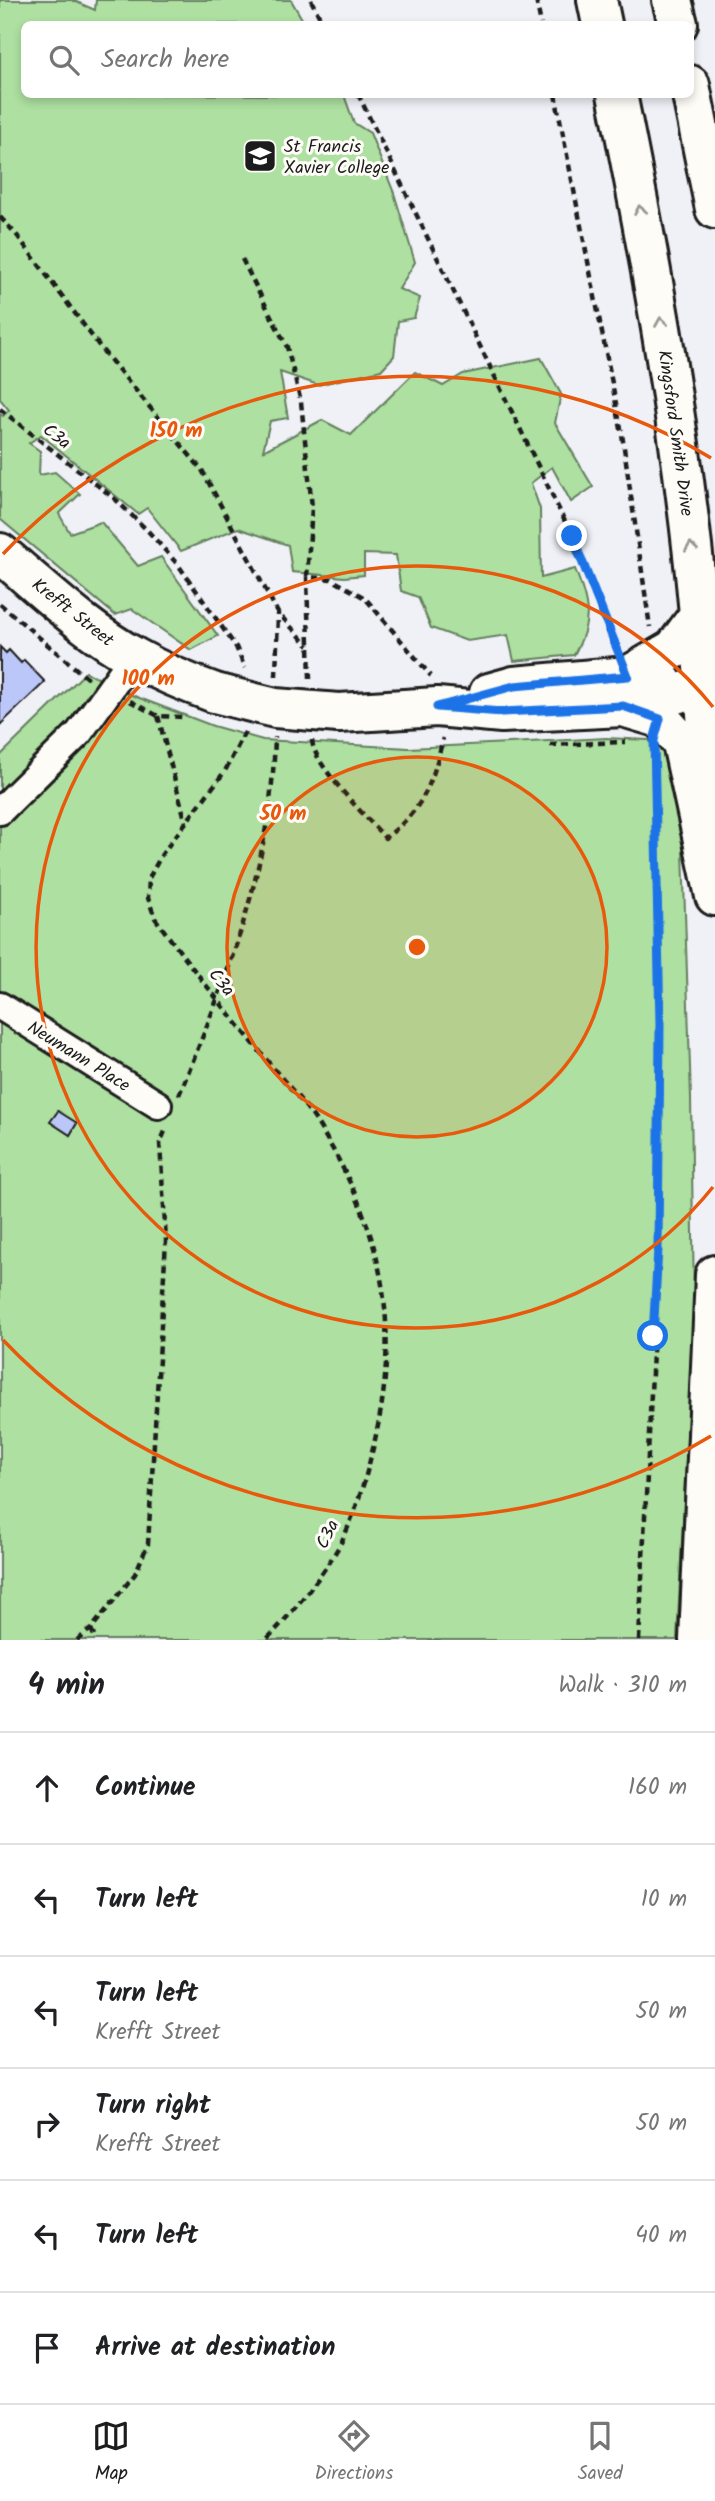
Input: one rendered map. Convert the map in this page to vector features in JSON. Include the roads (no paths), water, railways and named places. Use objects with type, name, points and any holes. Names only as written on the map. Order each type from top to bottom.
[{"type":"main road","points":[[597,0],[601,21]]},
{"type":"main road","points":[[672,0],[677,21]]},
{"type":"main road","name":"Kingsford Smith Drive","points":[[618,98],[654,277],[711,686],[715,858]]},
{"type":"main road","points":[[694,98],[715,209]]},
{"type":"main road","name":"Krefft Street","points":[[0,552],[76,618],[133,657],[173,677],[230,686],[275,708],[339,713],[437,707],[502,712],[633,682],[711,686]]},
{"type":"main road","points":[[699,615],[674,649],[633,682],[660,719],[682,743],[715,896]]},
{"type":"main road","points":[[699,1640],[715,1275]]},
{"type":"street","points":[[0,811],[79,733],[133,657]]},
{"type":"street","name":"Neumann Place","points":[[0,1006],[167,1110]]},
{"type":"place","name":"St Francis Xavier College","points":[[260,156]]}]
